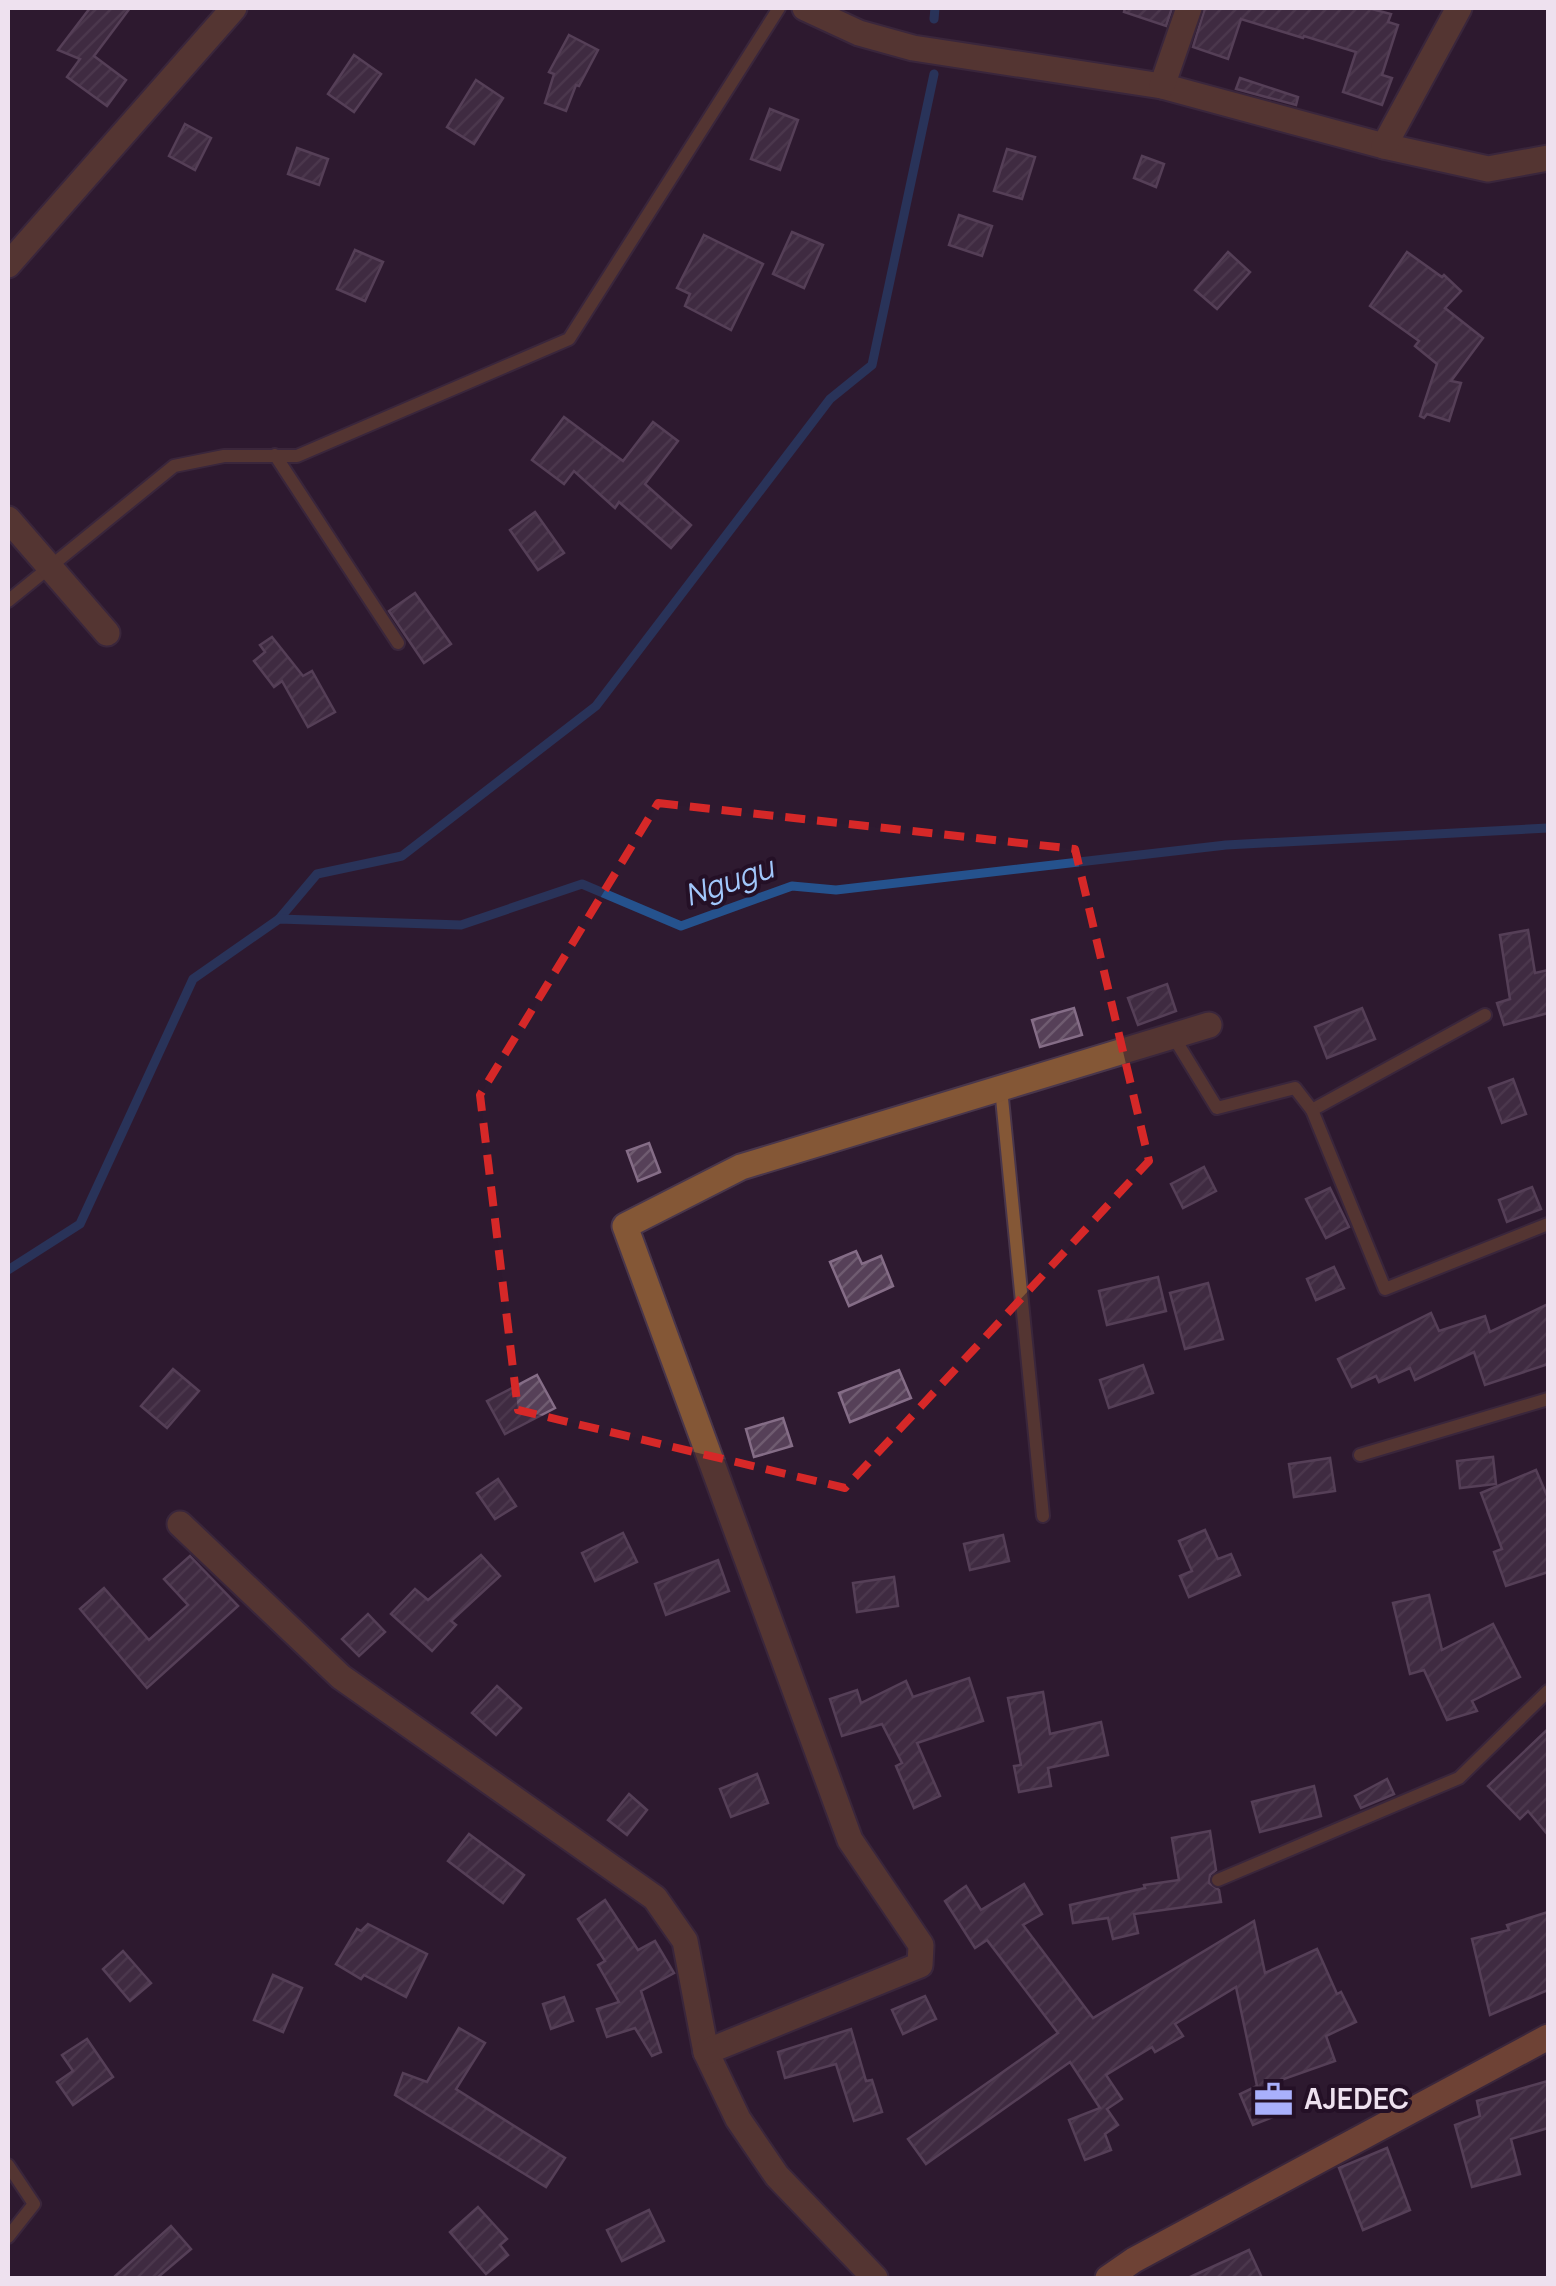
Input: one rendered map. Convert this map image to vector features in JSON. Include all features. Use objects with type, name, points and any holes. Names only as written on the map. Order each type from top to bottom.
[{"type":"main road","points":[[1108,2278],[1134,2260],[1548,2038]]},
{"type":"street","points":[[8,265],[234,8]]},
{"type":"street","points":[[805,8],[858,33],[914,48],[1162,86],[1384,146],[1488,169],[1548,158]]},
{"type":"street","points":[[1162,86],[1189,8]]},
{"type":"street","points":[[1384,146],[1459,8]]},
{"type":"street","points":[[8,520],[108,633]]},
{"type":"street","points":[[706,2052],[920,1965],[921,1945],[850,1840],[625,1226],[741,1167],[1209,1025]]},
{"type":"street","points":[[180,1524],[341,1677],[656,1898],[686,1941],[706,2052],[738,2120],[777,2176],[875,2278]]},
{"type":"lane","points":[[8,602],[174,466],[224,456],[297,456],[569,339],[778,8]]},
{"type":"lane","points":[[276,456],[398,643]]},
{"type":"lane","points":[[1312,1110],[1485,1015]]},
{"type":"lane","points":[[1172,1036],[1217,1108],[1296,1088],[1312,1110],[1385,1289],[1548,1224]]},
{"type":"lane","points":[[1001,1088],[1043,1516]]},
{"type":"lane","points":[[1360,1455],[1548,1399]]},
{"type":"lane","points":[[1218,1880],[1459,1778],[1548,1691]]},
{"type":"lane","points":[[8,2165],[34,2204],[8,2236]]},
{"type":"highlighted area","points":[[658,803],[1075,849],[1149,1161],[845,1488],[518,1410],[480,1095]]},
{"type":"building","points":[[90,8],[130,8],[94,56],[126,80],[107,106],[67,77],[80,59],[58,50]]},
{"type":"building","points":[[1125,8],[1172,8],[1166,26],[1124,12]]},
{"type":"building","points":[[1205,8],[1368,8],[1391,14],[1388,22],[1398,25],[1382,75],[1392,78],[1382,105],[1343,92],[1356,52],[1304,36],[1241,19],[1228,59],[1193,47]]},
{"type":"building","points":[[569,35],[598,50],[579,86],[576,85],[566,111],[545,103],[554,74],[549,72]]},
{"type":"building","points":[[354,55],[381,74],[354,112],[328,94]]},
{"type":"building","points":[[1240,78],[1298,97],[1296,105],[1236,89]]},
{"type":"building","points":[[476,80],[503,98],[474,144],[447,127]]},
{"type":"building","points":[[770,109],[798,120],[780,170],[751,159]]},
{"type":"building","points":[[185,124],[211,138],[195,170],[169,156]]},
{"type":"building","points":[[297,148],[328,159],[319,185],[288,174]]},
{"type":"building","points":[[1007,149],[1035,157],[1022,199],[994,191]]},
{"type":"building","points":[[1142,156],[1164,164],[1156,187],[1134,178]]},
{"type":"building","points":[[959,215],[992,226],[982,256],[949,245]]},
{"type":"building","points":[[792,232],[823,245],[804,288],[773,274]]},
{"type":"building","points":[[704,235],[763,264],[731,330],[685,306],[690,294],[677,288]]},
{"type":"building","points":[[355,250],[383,262],[365,301],[337,289]]},
{"type":"building","points":[[1228,252],[1250,272],[1217,309],[1195,290]]},
{"type":"building","points":[[1407,252],[1444,275],[1461,291],[1445,308],[1483,338],[1451,381],[1461,383],[1449,421],[1427,414],[1424,418],[1420,416],[1437,364],[1415,346],[1419,341],[1370,306]]},
{"type":"building","points":[[564,417],[623,461],[653,422],[678,441],[645,484],[691,525],[671,548],[619,502],[615,508],[574,471],[564,484],[532,460]]},
{"type":"building","points":[[535,512],[564,553],[538,570],[510,530]]},
{"type":"building","points":[[415,593],[451,644],[424,663],[389,611]]},
{"type":"building","points":[[272,637],[303,676],[312,671],[335,712],[308,727],[282,681],[274,687],[254,661],[265,652],[260,645]]},
{"type":"building","points":[[1528,930],[1535,973],[1548,970],[1548,1013],[1504,1025],[1497,1003],[1510,999],[1500,935]]},
{"type":"building","points":[[1167,984],[1176,1011],[1138,1025],[1128,998]]},
{"type":"building","points":[[1074,1008],[1082,1035],[1040,1047],[1032,1020]]},
{"type":"building","points":[[1362,1008],[1375,1039],[1327,1058],[1315,1027]]},
{"type":"building","points":[[1513,1079],[1526,1114],[1502,1123],[1489,1088]]},
{"type":"building","points":[[649,1143],[660,1172],[638,1181],[627,1151]]},
{"type":"building","points":[[1204,1167],[1216,1191],[1183,1208],[1171,1184]]},
{"type":"building","points":[[1532,1187],[1541,1209],[1507,1222],[1499,1200]]},
{"type":"building","points":[[1330,1188],[1349,1227],[1326,1238],[1306,1199]]},
{"type":"building","points":[[856,1251],[862,1264],[881,1256],[893,1286],[849,1306],[830,1262]]},
{"type":"building","points":[[1334,1267],[1344,1288],[1316,1300],[1307,1279]]},
{"type":"building","points":[[1158,1277],[1166,1311],[1107,1325],[1099,1291]]},
{"type":"building","points":[[1208,1283],[1223,1339],[1185,1349],[1170,1293]]},
{"type":"building","points":[[1548,1304],[1548,1364],[1485,1385],[1474,1352],[1415,1380],[1410,1368],[1379,1382],[1376,1376],[1352,1387],[1338,1359],[1431,1313],[1439,1331],[1485,1316],[1490,1332]]},
{"type":"building","points":[[1143,1365],[1153,1393],[1109,1408],[1100,1380]]},
{"type":"building","points":[[173,1369],[199,1391],[167,1428],[141,1406]]},
{"type":"building","points":[[899,1370],[911,1398],[850,1422],[839,1393]]},
{"type":"building","points":[[537,1375],[555,1408],[505,1434],[487,1401]]},
{"type":"building","points":[[783,1418],[792,1446],[754,1457],[746,1429]]},
{"type":"building","points":[[1493,1457],[1496,1484],[1460,1488],[1457,1461]]},
{"type":"building","points":[[1330,1458],[1335,1491],[1294,1497],[1289,1464]]},
{"type":"building","points":[[1536,1470],[1548,1498],[1548,1572],[1506,1586],[1494,1552],[1502,1549],[1481,1493]]},
{"type":"building","points":[[498,1479],[516,1506],[495,1519],[477,1493]]},
{"type":"building","points":[[1205,1530],[1218,1559],[1231,1554],[1240,1575],[1189,1597],[1180,1576],[1192,1571],[1179,1541]]},
{"type":"building","points":[[623,1533],[637,1562],[595,1581],[582,1553]]},
{"type":"building","points":[[1003,1535],[1009,1561],[970,1570],[964,1544]]},
{"type":"building","points":[[481,1555],[500,1576],[451,1621],[456,1625],[432,1651],[391,1614],[415,1589],[428,1600]]},
{"type":"building","points":[[190,1556],[238,1606],[147,1688],[80,1609],[104,1588],[149,1640],[188,1605],[164,1579]]},
{"type":"building","points":[[718,1560],[729,1591],[666,1615],[655,1584]]},
{"type":"building","points":[[894,1577],[898,1606],[857,1612],[853,1583]]},
{"type":"building","points":[[1429,1595],[1442,1650],[1493,1624],[1520,1677],[1472,1701],[1477,1711],[1447,1720],[1424,1670],[1410,1674],[1393,1603]]},
{"type":"building","points":[[368,1614],[385,1632],[359,1656],[342,1639]]},
{"type":"building","points":[[969,1678],[983,1721],[917,1743],[940,1796],[914,1808],[896,1766],[902,1763],[882,1724],[842,1736],[830,1699],[857,1690],[861,1703],[906,1681],[913,1697]]},
{"type":"building","points":[[497,1686],[521,1708],[496,1735],[472,1713]]},
{"type":"building","points":[[1043,1692],[1050,1734],[1101,1722],[1108,1755],[1048,1768],[1051,1786],[1019,1792],[1014,1766],[1021,1765],[1008,1698]]},
{"type":"building","points":[[1548,1729],[1548,1835],[1528,1811],[1520,1819],[1488,1786]]},
{"type":"building","points":[[757,1774],[768,1803],[731,1817],[720,1789]]},
{"type":"building","points":[[1387,1779],[1394,1794],[1361,1808],[1355,1796]]},
{"type":"building","points":[[1314,1786],[1321,1816],[1260,1832],[1252,1802]]},
{"type":"building","points":[[629,1794],[647,1810],[627,1835],[608,1820]]},
{"type":"building","points":[[1210,1831],[1216,1870],[1209,1883],[1219,1890],[1221,1902],[1134,1914],[1138,1933],[1113,1939],[1108,1918],[1073,1923],[1070,1905],[1179,1880],[1172,1838]]},
{"type":"building","points":[[469,1834],[524,1875],[503,1903],[448,1861]]},
{"type":"building","points":[[1024,1884],[1042,1914],[1023,1925],[1093,2018],[1254,1921],[1265,1973],[1317,1949],[1337,1994],[1341,1992],[1356,2022],[1326,2036],[1335,2061],[1278,2081],[1290,2110],[1253,2125],[1240,2094],[1257,2086],[1236,1987],[1175,2024],[1183,2036],[1155,2052],[1152,2047],[1106,2075],[1122,2099],[1107,2109],[1118,2125],[1105,2134],[1111,2150],[1085,2160],[1069,2120],[1100,2108],[1070,2062],[926,2164],[908,2139],[1058,2033],[987,1940],[975,1948],[945,1901],[966,1886],[981,1910]]},
{"type":"building","points":[[605,1900],[638,1950],[655,1941],[674,1973],[641,1991],[661,2052],[652,2056],[635,2028],[607,2037],[597,2009],[619,2002],[598,1965],[605,1961],[578,1919]]},
{"type":"building","points":[[1548,1912],[1548,1990],[1490,2015],[1472,1939],[1509,1930],[1507,1925]]},
{"type":"building","points":[[368,1924],[427,1954],[406,1997],[336,1964],[357,1929],[361,1931]]},
{"type":"building","points":[[123,1951],[151,1983],[130,2001],[103,1969]]},
{"type":"building","points":[[273,1975],[302,1988],[283,2032],[254,2020]]},
{"type":"building","points":[[925,1996],[936,2019],[903,2034],[892,2010]]},
{"type":"building","points":[[564,1997],[573,2021],[551,2029],[543,2004]]},
{"type":"building","points":[[459,2028],[485,2043],[456,2089],[565,2158],[546,2187],[395,2095],[403,2073],[427,2082]]},
{"type":"building","points":[[851,2029],[866,2081],[872,2080],[882,2112],[854,2121],[836,2064],[785,2078],[778,2052]]},
{"type":"building","points":[[87,2039],[113,2077],[73,2105],[57,2082],[73,2071],[62,2055]]},
{"type":"building","points":[[1548,2081],[1548,2128],[1511,2139],[1520,2174],[1472,2187],[1455,2125],[1480,2116],[1477,2101]]},
{"type":"building","points":[[1387,2148],[1410,2210],[1363,2230],[1339,2168]]},
{"type":"building","points":[[478,2207],[507,2239],[500,2245],[508,2255],[486,2274],[450,2232]]},
{"type":"building","points":[[649,2210],[664,2241],[622,2261],[607,2230]]},
{"type":"building","points":[[171,2226],[191,2249],[157,2278],[113,2278]]},
{"type":"building","points":[[1249,2250],[1262,2278],[1188,2278]]},
{"type":"waterway","points":[[934,19],[935,8]]},
{"type":"waterway","points":[[279,919],[317,874],[402,856],[596,706],[830,399],[872,365],[934,74]]},
{"type":"waterway","name":"Ngugu","points":[[8,1270],[80,1224],[193,979],[279,919],[461,925],[582,884],[681,926],[792,886],[836,890],[1226,845],[1548,828]]},
{"type":"place","name":"AJEDEC","points":[[1274,2099]]}]
